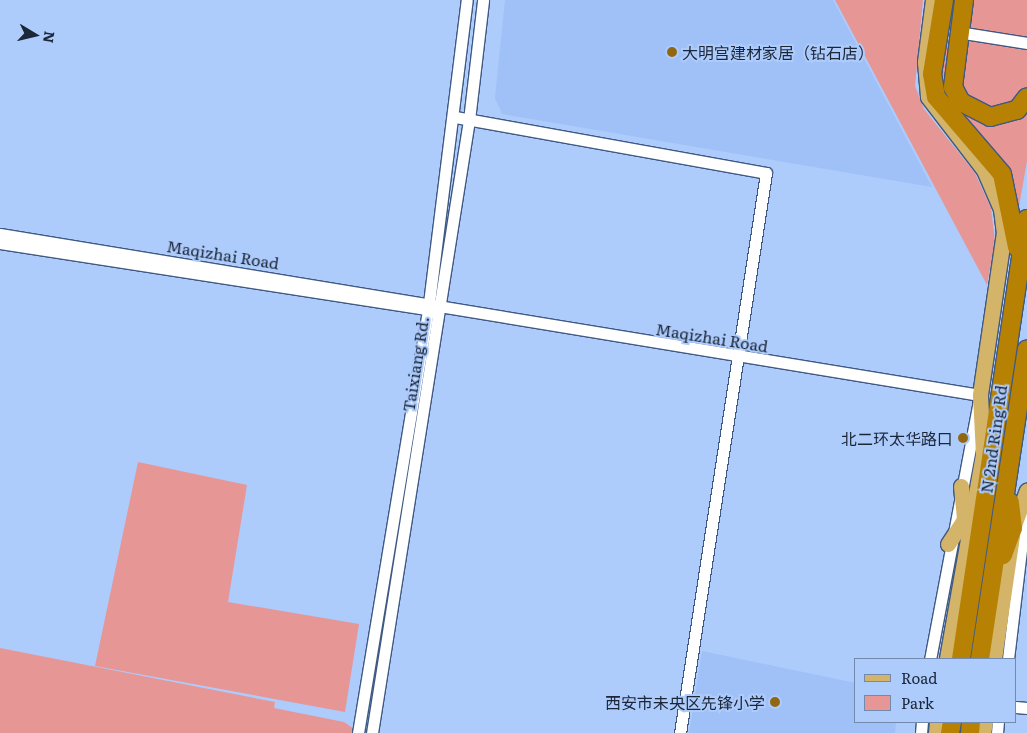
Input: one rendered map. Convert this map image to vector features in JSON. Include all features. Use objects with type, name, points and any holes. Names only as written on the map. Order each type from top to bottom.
[{"type":"highway","points":[[944,0],[932,74],[936,97],[1002,174],[1012,208],[1019,276]]},
{"type":"highway","points":[[963,0],[952,87],[961,102],[990,117],[1017,110],[1027,97]]},
{"type":"highway","name":"N 2nd Ring Rd","points":[[961,658],[1027,219]]},
{"type":"highway","name":"N 2nd Ring Rd","points":[[980,658],[1027,350]]},
{"type":"highway","points":[[976,500],[988,477],[983,454]]},
{"type":"highway","points":[[991,585],[1013,528],[1007,478]]},
{"type":"main road","points":[[933,0],[947,30],[924,70],[928,97],[984,170],[1001,209],[1003,250],[980,395],[983,454],[946,658]]},
{"type":"main road","points":[[961,486],[966,543]]},
{"type":"main road","points":[[994,658],[1013,528],[1027,490]]},
{"type":"main road","points":[[948,544],[976,500]]},
{"type":"street","name":"Taixiang Rd.","points":[[358,733],[428,307],[455,117],[467,0]]},
{"type":"street","name":"Taixiang Rd.","points":[[372,733],[469,120],[483,0]]},
{"type":"street","points":[[963,0],[947,30],[1027,43]]},
{"type":"street","points":[[455,117],[766,173],[680,733]]},
{"type":"street","name":"Maqizhai Road","points":[[0,234],[737,358],[980,395]]},
{"type":"street","name":"Maqizhai Road","points":[[0,243],[428,307]]},
{"type":"street","points":[[930,658],[948,544],[980,395]]},
{"type":"street","points":[[1008,658],[1027,497]]},
{"type":"shaded area","points":[[505,0],[833,0],[932,187],[502,114],[495,98]]},
{"type":"shaded area","name":"西安市未央区先锋小学","points":[[702,651],[854,683],[854,723],[896,723],[895,733],[689,733]]},
{"type":"green space","points":[[835,0],[923,0],[915,86],[924,109],[975,173],[991,208],[995,241],[987,285]]},
{"type":"green space","points":[[961,0],[1027,0],[1027,161],[1018,212],[952,110],[938,80],[942,38],[954,40]]},
{"type":"green space","points":[[138,462],[247,485],[228,602],[359,624],[345,712],[95,666]]},
{"type":"green space","points":[[0,648],[275,702],[274,708],[344,722],[360,733],[0,733]]},
{"type":"place","name":"大明宫建材家居（钻石店）","points":[[672,52]]},
{"type":"place","name":"北二环太华路口","points":[[963,438]]},
{"type":"place","name":"西安市未央区先锋小学","points":[[775,702]]}]
